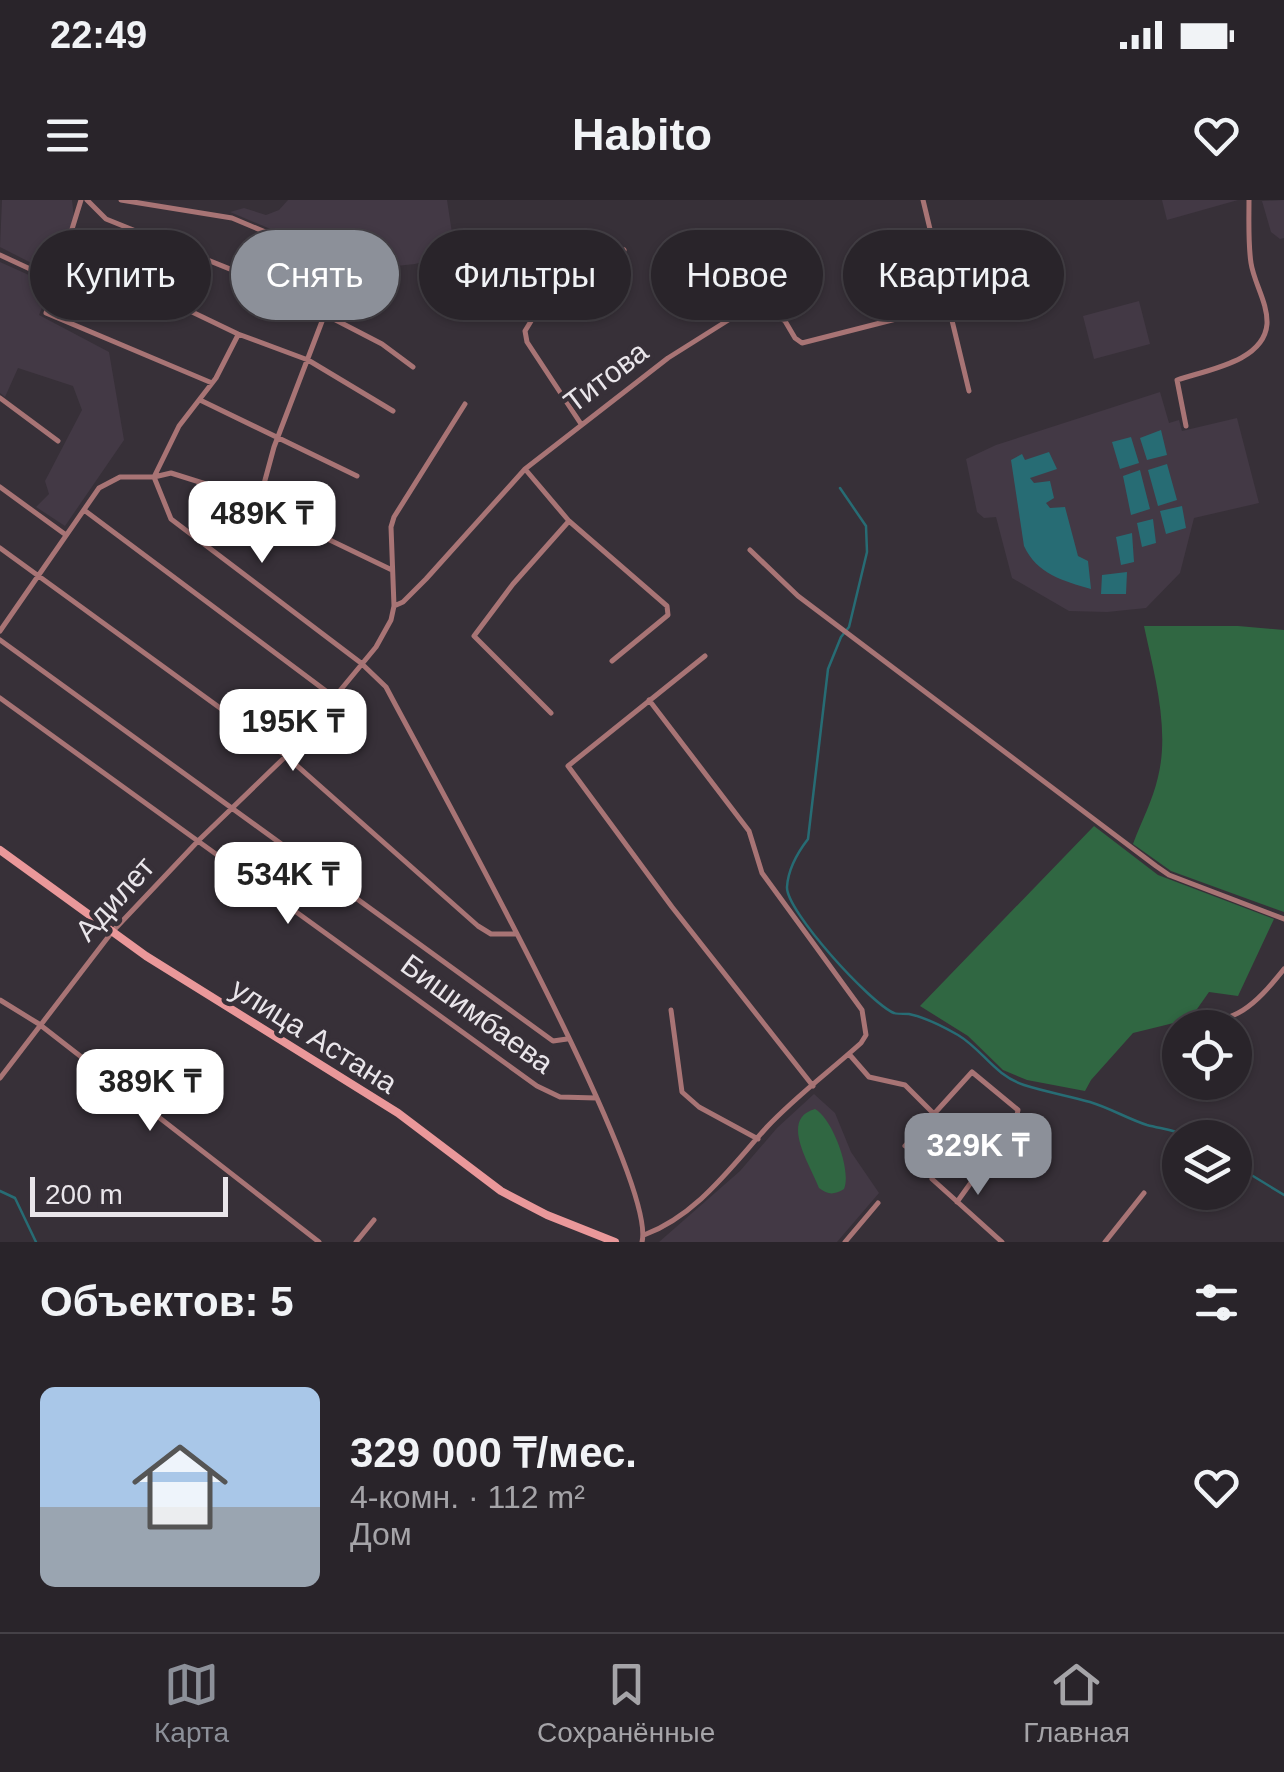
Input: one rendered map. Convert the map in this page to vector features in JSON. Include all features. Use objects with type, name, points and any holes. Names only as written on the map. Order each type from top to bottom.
[{"type":"main road","name":"улица Астана","points":[[0,850],[112,932],[255,1027],[398,1113],[500,1191],[615,1242]]},
{"type":"street","points":[[74,230],[84,200],[106,219],[231,272]]},
{"type":"street","points":[[121,200],[232,218],[261,230]]},
{"type":"street","points":[[922,200],[929,230]]},
{"type":"street","points":[[1186,426],[1178,380],[1255,350],[1266,325],[1252,268],[1248,200]]},
{"type":"street","points":[[0,255],[30,269]]},
{"type":"street","name":"Титова","points":[[394,606],[426,579],[525,469],[668,358],[742,314],[774,314],[802,342],[891,320]]},
{"type":"street","points":[[62,320],[212,384]]},
{"type":"street","points":[[209,320],[308,360],[393,411]]},
{"type":"street","points":[[258,506],[278,437],[324,320]]},
{"type":"street","points":[[341,320],[413,368]]},
{"type":"street","points":[[532,320],[525,332],[527,342],[581,424]]},
{"type":"street","points":[[951,320],[970,391]]},
{"type":"street","points":[[238,334],[212,384],[179,426],[154,478],[171,519],[386,687],[569,1039],[628,1173],[644,1239],[680,1218],[866,1035],[862,1010],[762,873],[749,832],[650,700]]},
{"type":"street","points":[[0,398],[58,441]]},
{"type":"street","points":[[200,400],[356,476]]},
{"type":"street","points":[[394,606],[394,517],[466,404]]},
{"type":"street","points":[[525,469],[570,521],[667,606],[668,615],[612,661]]},
{"type":"street","points":[[0,630],[107,481],[132,476],[154,478],[171,473],[228,491],[392,570]]},
{"type":"street","points":[[0,487],[66,535]]},
{"type":"street","points":[[84,510],[334,697]]},
{"type":"street","points":[[551,714],[474,636],[513,584],[570,521]]},
{"type":"street","points":[[0,548],[286,756],[478,926],[491,934],[515,934]]},
{"type":"street","points":[[750,550],[798,596],[1160,870],[1284,919]]},
{"type":"street","name":"Адилет","points":[[0,1078],[112,932],[286,756],[384,634],[394,606]]},
{"type":"street","points":[[0,640],[552,1041],[569,1039]]},
{"type":"street","points":[[705,656],[568,766],[672,907],[813,1086]]},
{"type":"street","name":"Бишимбаева","points":[[0,698],[548,1093],[596,1098]]},
{"type":"street","points":[[1246,1010],[1257,1003],[1284,970]]},
{"type":"street","points":[[0,1000],[40,1024],[319,1242]]},
{"type":"street","points":[[671,1010],[682,1092],[698,1107],[758,1139]]},
{"type":"street","points":[[848,1054],[869,1077],[906,1085],[934,1114]]},
{"type":"street","points":[[905,1146],[972,1072],[1018,1110],[1016,1120],[957,1202]]},
{"type":"street","points":[[932,1179],[1002,1242]]},
{"type":"street","points":[[1105,1242],[1144,1193]]},
{"type":"street","points":[[845,1242],[878,1203]]},
{"type":"street","points":[[356,1242],[374,1220]]},
{"type":"shaded area","points":[[2,200],[72,200],[74,218],[69,230],[30,230],[30,262],[0,247]]},
{"type":"shaded area","points":[[288,200],[447,200],[452,230],[419,230],[419,263],[399,266],[399,230],[273,230],[230,212],[244,208],[266,215],[279,210]]},
{"type":"shaded area","points":[[1162,200],[1238,200],[1167,220]]},
{"type":"shaded area","points":[[1284,200],[1284,238],[1280,239],[1271,232],[1262,201]]},
{"type":"shaded area","points":[[0,262],[30,276],[30,320],[48,320],[109,352],[124,440],[65,526],[36,507],[49,494],[45,481],[82,410],[73,386],[18,368],[5,397],[0,393]]},
{"type":"shaded area","points":[[1139,301],[1150,344],[1094,359],[1083,316]]},
{"type":"shaded area","points":[[1160,392],[1169,423],[1179,420],[1182,431],[1237,418],[1259,503],[1194,518],[1180,573],[1146,608],[1069,611],[1012,578],[996,517],[984,518],[977,512],[966,459],[996,445]]},
{"type":"shaded area","points":[[814,1094],[835,1113],[851,1152],[879,1193],[837,1242],[659,1242],[740,1171],[777,1128]]},
{"type":"green space","points":[[1144,626],[1284,630],[1284,912],[1171,871],[1133,844],[1156,786],[1162,740],[1159,701]]},
{"type":"green space","points":[[1094,826],[1158,875],[1274,919],[1238,996],[1209,992],[1196,1010],[1162,1010],[1162,1026],[1133,1033],[1085,1091],[1027,1080],[1003,1070],[968,1036],[920,1006]]},
{"type":"green space","points":[[815,1109],[834,1133],[843,1158],[844,1189],[834,1193],[819,1188],[800,1143],[799,1122],[804,1114]]},
{"type":"water","points":[[1161,430],[1167,455],[1147,460],[1140,438]]},
{"type":"water","points":[[1131,437],[1139,463],[1120,469],[1112,442]]},
{"type":"water","points":[[1049,452],[1057,469],[1030,478],[1034,483],[1050,481],[1054,498],[1046,503],[1050,508],[1065,507],[1078,556],[1088,561],[1091,589],[1044,570],[1024,546],[1011,460],[1022,454],[1025,460]]},
{"type":"water","points":[[1167,464],[1177,500],[1158,506],[1148,470]]},
{"type":"water","points":[[1140,470],[1150,509],[1131,515],[1123,476]]},
{"type":"water","points":[[1182,506],[1186,528],[1166,534],[1160,511]]},
{"type":"water","points":[[1153,519],[1156,543],[1142,547],[1137,523]]},
{"type":"water","points":[[1132,533],[1134,562],[1121,565],[1116,537]]},
{"type":"water","points":[[1127,572],[1126,594],[1101,594],[1102,575]]},
{"type":"waterway","points":[[840,488],[866,526],[867,552],[849,627],[828,669],[808,839],[789,874],[790,899],[831,955],[882,1006],[894,1013],[921,1017],[952,1032],[1014,1081],[1090,1102],[1162,1128]]},
{"type":"waterway","points":[[1252,1175],[1284,1195]]},
{"type":"waterway","points":[[0,1191],[15,1198],[36,1242]]}]
